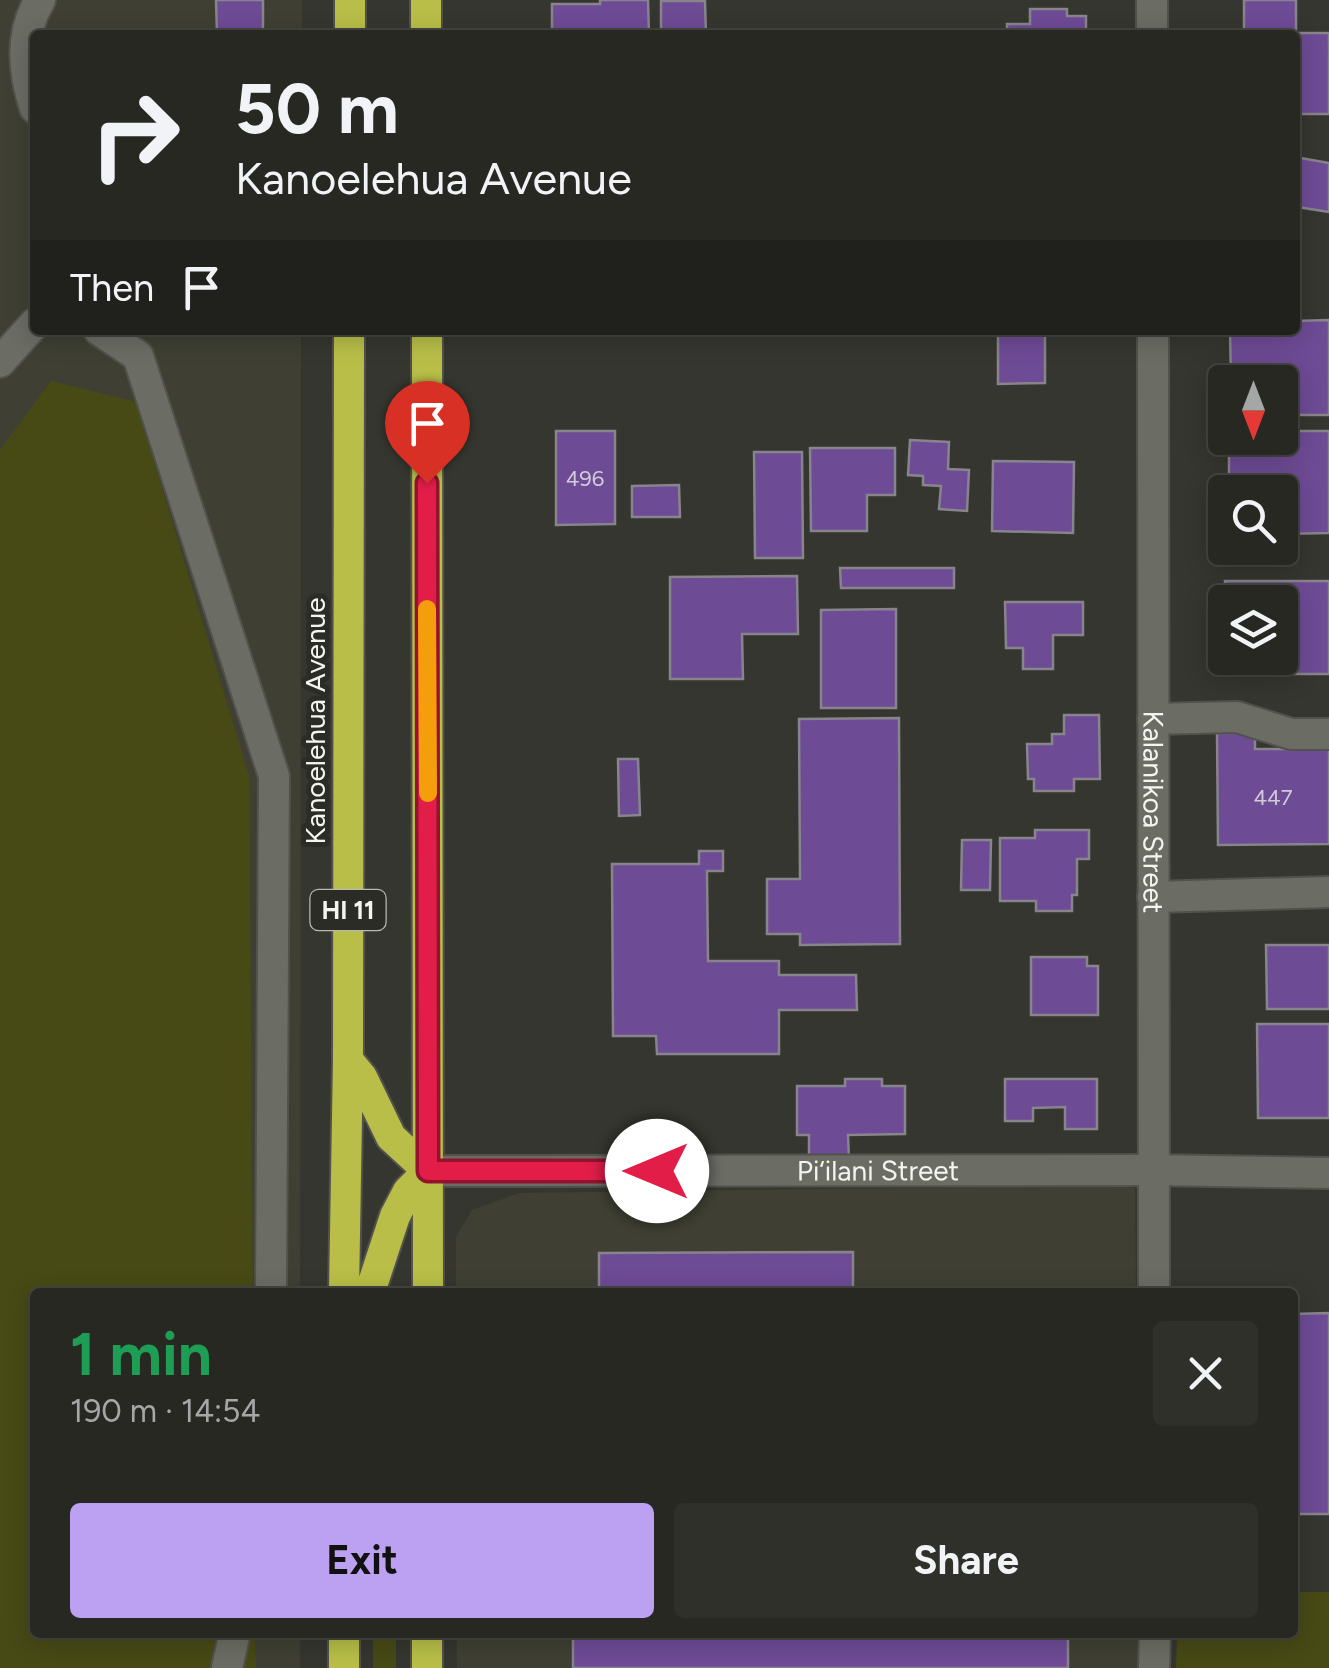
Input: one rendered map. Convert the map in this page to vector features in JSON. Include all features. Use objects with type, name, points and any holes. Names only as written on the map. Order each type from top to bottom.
[{"type":"highway","points":[[350,0],[350,30]]},
{"type":"highway","points":[[426,0],[426,30]]},
{"type":"highway","name":"Kanoelehua Avenue","points":[[344,1288],[349,335]]},
{"type":"highway","points":[[427,335],[428,1288]]},
{"type":"highway","points":[[348,1060],[362,1077],[391,1137],[428,1171]]},
{"type":"highway","points":[[371,1288],[408,1190],[428,1171]]},
{"type":"highway","points":[[344,1638],[344,1668]]},
{"type":"highway","points":[[427,1638],[427,1668]]},
{"type":"street","points":[[30,89],[24,66],[26,38],[32,12],[40,0]]},
{"type":"street","points":[[1152,0],[1152,30]]},
{"type":"street","points":[[0,362],[30,329]]},
{"type":"street","points":[[106,335],[138,356],[274,776],[271,1288]]},
{"type":"street","name":"Kalanikoa Street","points":[[1152,335],[1154,1288]]},
{"type":"street","points":[[1153,719],[1237,716],[1291,734],[1329,734]]},
{"type":"street","points":[[1153,897],[1329,892]]},
{"type":"street","name":"Pi‘ilani Street","points":[[428,1171],[1329,1173]]},
{"type":"street","points":[[227,1668],[234,1638]]},
{"type":"street","points":[[1154,1668],[1155,1638]]},
{"type":"shaded area","points":[[0,0],[302,0],[302,30],[30,30],[30,335],[301,335],[300,1288],[30,1288],[30,1638],[300,1638],[300,1668],[0,1668]]},
{"type":"shaded area","points":[[1135,1185],[1136,1288],[456,1288],[456,1237],[472,1210],[519,1193]]},
{"type":"shaded area","points":[[457,1638],[1140,1638],[1140,1668],[457,1668]]},
{"type":"green space","points":[[51,381],[136,402],[249,776],[253,1288],[30,1288],[30,1638],[255,1638],[256,1668],[0,1668],[0,450]]},
{"type":"green space","points":[[1298,1592],[1329,1592],[1329,1668],[1176,1668],[1177,1638],[1298,1638]]},
{"type":"green space","points":[[373,1638],[396,1638],[396,1668],[373,1668]]},
{"type":"building","points":[[216,0],[263,0],[263,30],[217,30]]},
{"type":"building","points":[[600,0],[648,0],[649,30],[552,30],[552,4],[600,4]]},
{"type":"building","points":[[1244,0],[1296,0],[1296,30],[1244,30]]},
{"type":"building","points":[[661,1],[705,1],[706,30],[661,30]]},
{"type":"building","points":[[1030,9],[1067,9],[1067,16],[1086,16],[1086,30],[1007,30],[1007,24],[1030,24]]},
{"type":"building","points":[[1300,33],[1329,33],[1329,114],[1300,114]]},
{"type":"building","points":[[1300,158],[1329,163],[1329,212],[1300,207]]},
{"type":"building","points":[[1329,320],[1329,415],[1298,415],[1298,365],[1231,365],[1230,335],[1300,335],[1300,321]]},
{"type":"building","points":[[998,335],[1045,335],[1045,383],[998,384]]},
{"type":"building","points":[[556,431],[615,431],[615,524],[556,525]]},
{"type":"building","points":[[1298,431],[1329,431],[1329,533],[1298,534],[1298,475],[1229,475],[1229,455],[1298,455]]},
{"type":"building","points":[[910,440],[949,442],[948,469],[969,470],[967,511],[939,509],[941,486],[923,485],[923,476],[908,475]]},
{"type":"building","points":[[810,448],[895,448],[895,495],[867,495],[867,531],[811,531]]},
{"type":"building","points":[[754,452],[802,452],[803,558],[755,558]]},
{"type":"building","points":[[993,461],[1074,462],[1073,533],[992,531]]},
{"type":"building","points":[[679,485],[680,517],[632,517],[632,486]]},
{"type":"building","points":[[840,568],[954,568],[954,588],[841,588]]},
{"type":"building","points":[[797,576],[798,634],[742,634],[743,679],[670,679],[670,577]]},
{"type":"building","points":[[1225,581],[1329,581],[1329,674],[1298,674],[1298,585],[1225,585]]},
{"type":"building","points":[[1005,602],[1083,602],[1083,635],[1053,635],[1053,669],[1023,669],[1023,648],[1006,648]]},
{"type":"building","points":[[896,609],[896,708],[821,708],[821,610]]},
{"type":"building","points":[[1064,715],[1099,715],[1100,779],[1074,779],[1074,791],[1034,791],[1034,779],[1028,779],[1027,744],[1052,744],[1052,734],[1064,734]]},
{"type":"building","points":[[899,718],[900,944],[800,945],[800,934],[767,934],[767,879],[800,879],[799,719]]},
{"type":"building","points":[[1217,733],[1255,733],[1255,749],[1329,749],[1329,844],[1218,845]]},
{"type":"building","points":[[618,759],[638,759],[640,815],[619,816]]},
{"type":"building","points":[[1035,830],[1089,830],[1089,859],[1077,859],[1077,895],[1072,895],[1072,911],[1036,911],[1036,901],[1000,901],[1000,838],[1035,838]]},
{"type":"building","points":[[962,840],[991,840],[990,890],[961,890]]},
{"type":"building","points":[[699,851],[723,851],[723,871],[707,871],[708,961],[779,961],[779,975],[856,975],[857,1010],[779,1010],[779,1054],[657,1054],[656,1036],[613,1036],[612,864],[699,864]]},
{"type":"building","points":[[1266,945],[1329,945],[1329,1009],[1267,1009]]},
{"type":"building","points":[[1031,957],[1087,957],[1087,966],[1098,966],[1098,1015],[1031,1015]]},
{"type":"building","points":[[1257,1024],[1329,1024],[1329,1118],[1258,1118]]},
{"type":"building","points":[[845,1079],[882,1079],[882,1086],[905,1086],[905,1134],[848,1135],[849,1160],[809,1160],[809,1135],[797,1135],[797,1086],[845,1086]]},
{"type":"building","points":[[1005,1079],[1097,1079],[1097,1129],[1065,1129],[1065,1107],[1033,1108],[1033,1121],[1005,1121]]},
{"type":"building","points":[[853,1252],[853,1288],[599,1288],[599,1253]]},
{"type":"building","points":[[1329,1313],[1329,1514],[1298,1514],[1298,1314]]},
{"type":"building","points":[[573,1638],[1068,1638],[1068,1668],[573,1668]]},
{"type":"slow traffic","points":[[427,609],[428,793]]},
{"type":"route","points":[[427,483],[428,1171],[657,1171]]}]
